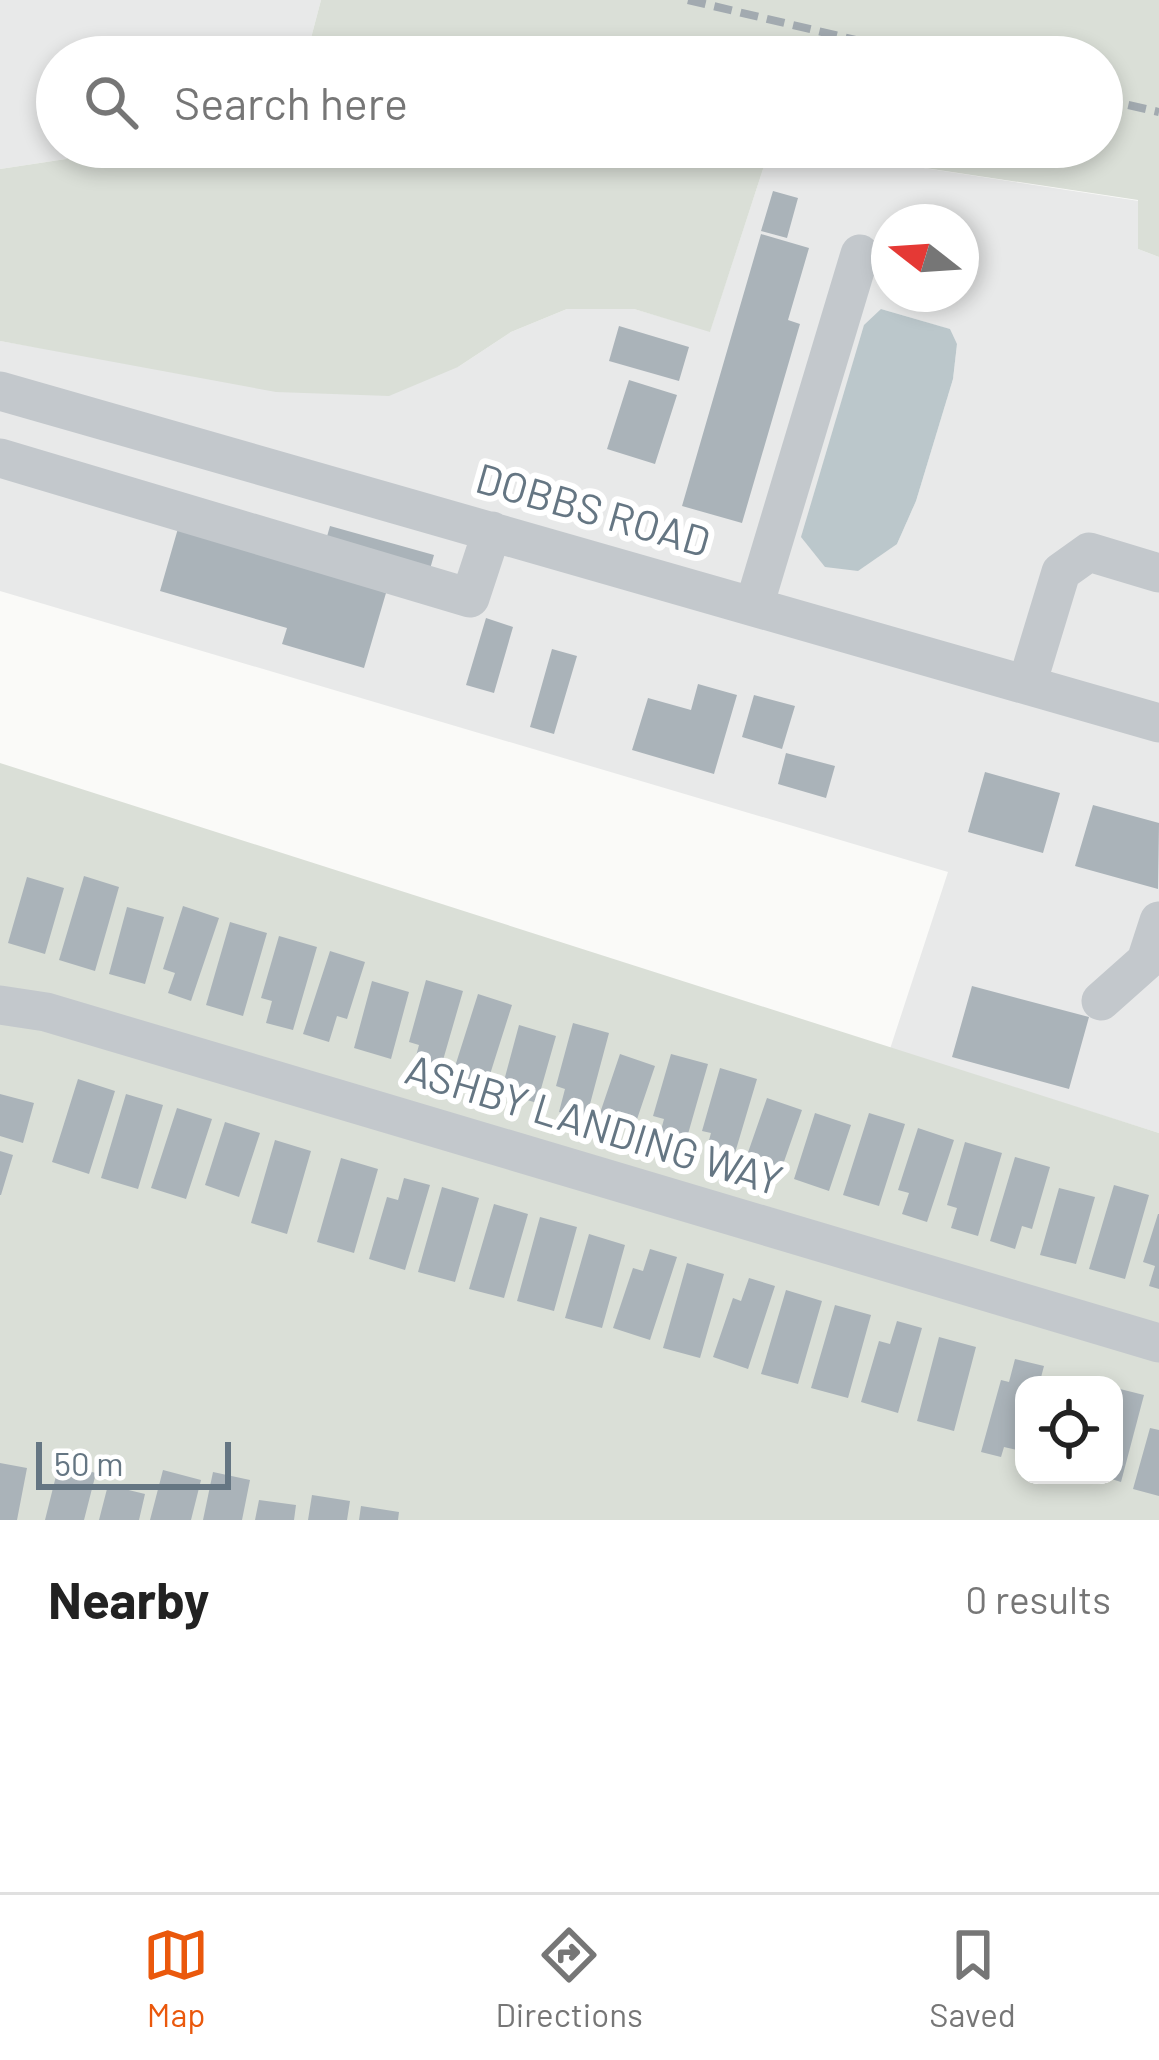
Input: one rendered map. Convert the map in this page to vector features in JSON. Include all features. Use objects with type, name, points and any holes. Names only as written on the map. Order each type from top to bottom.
[{"type":"street","points":[[754,606],[860,254]]},
{"type":"street","name":"DOBBS ROAD","points":[[0,391],[1159,723]]},
{"type":"street","points":[[89,483],[108,422]]},
{"type":"street","points":[[0,458],[470,598],[492,531]]},
{"type":"street","points":[[239,528],[256,463]]},
{"type":"street","points":[[1027,684],[1060,572],[1089,552],[1159,573]]},
{"type":"street","points":[[1101,1001],[1146,961],[1159,921]]},
{"type":"street","name":"ASHBY LANDING WAY","points":[[0,1005],[46,1012],[1159,1343]]},
{"type":"shaded area","points":[[0,0],[321,0],[312,36],[36,36],[36,164],[0,169]]},
{"type":"shaded area","points":[[321,0],[1159,0],[1159,257],[1138,249],[1138,200],[926,168],[1123,168],[1123,36],[312,36]]},
{"type":"shaded area","points":[[36,164],[36,168],[763,168],[710,332],[634,309],[567,309],[511,332],[458,367],[389,396],[276,392],[0,341],[0,169]]},
{"type":"shaded area","points":[[763,168],[924,168],[1139,201],[1138,249],[1159,257],[1159,709],[0,377],[0,341],[83,355],[458,367],[511,332],[567,309],[634,309],[710,331]],"holes":[[[871,204],[979,204],[979,312],[891,312],[949,329],[957,344],[953,379],[916,501],[897,544],[881,312],[871,312]]]},
{"type":"shaded area","points":[[878,312],[891,312],[950,329],[957,344],[953,379],[916,501],[897,544],[858,571],[825,567],[801,537],[864,325]]},
{"type":"shaded area","points":[[0,405],[1159,736],[1159,1133],[890,1049],[948,872],[0,591]]},
{"type":"shaded area","points":[[0,763],[1159,1133],[1159,1520],[0,1520]]},
{"type":"building","points":[[773,191],[798,198],[787,238],[761,231]]},
{"type":"building","points":[[761,234],[809,248],[788,320],[800,324],[742,523],[682,506]]},
{"type":"building","points":[[619,326],[689,347],[679,381],[609,361]]},
{"type":"building","points":[[629,380],[677,395],[655,464],[607,449]]},
{"type":"building","points":[[181,518],[386,593],[364,668],[282,644],[287,628],[160,591]]},
{"type":"building","points":[[330,526],[434,555],[428,576],[324,547]]},
{"type":"building","points":[[486,618],[513,627],[494,693],[466,685]]},
{"type":"building","points":[[552,649],[577,656],[554,734],[530,727]]},
{"type":"building","points":[[698,684],[737,695],[714,774],[632,750],[648,698],[691,710]]},
{"type":"building","points":[[754,695],[795,706],[782,749],[742,737]]},
{"type":"building","points":[[786,753],[835,766],[826,798],[778,784]]},
{"type":"building","points":[[985,772],[1060,793],[1043,853],[968,832]]},
{"type":"building","points":[[1093,805],[1159,823],[1158,889],[1075,866]]},
{"type":"building","points":[[84,876],[119,887],[95,971],[59,960]]},
{"type":"building","points":[[27,877],[64,888],[45,954],[8,943]]},
{"type":"building","points":[[183,906],[219,918],[191,1001],[168,993],[175,973],[163,969]]},
{"type":"building","points":[[127,907],[164,917],[145,984],[109,974]]},
{"type":"building","points":[[230,922],[267,933],[243,1016],[206,1005]]},
{"type":"building","points":[[279,936],[317,947],[293,1030],[266,1023],[272,1001],[261,998]]},
{"type":"building","points":[[330,951],[365,962],[347,1019],[337,1016],[329,1042],[303,1034]]},
{"type":"building","points":[[426,980],[463,991],[439,1074],[413,1067],[419,1045],[409,1042]]},
{"type":"building","points":[[372,981],[409,992],[391,1059],[354,1048]]},
{"type":"building","points":[[972,986],[1089,1017],[1069,1089],[952,1057]]},
{"type":"building","points":[[478,994],[512,1005],[486,1087],[452,1076]]},
{"type":"building","points":[[573,1023],[609,1033],[586,1119],[559,1112],[565,1089],[556,1086]]},
{"type":"building","points":[[519,1025],[556,1036],[537,1103],[501,1092]]},
{"type":"building","points":[[620,1054],[655,1066],[633,1131],[598,1119]]},
{"type":"building","points":[[671,1054],[708,1064],[684,1148],[658,1141],[664,1119],[653,1116]]},
{"type":"building","points":[[720,1068],[757,1079],[732,1163],[705,1155],[711,1133],[702,1131]]},
{"type":"building","points":[[78,1079],[115,1091],[89,1174],[52,1162]]},
{"type":"building","points":[[0,1094],[34,1103],[23,1143],[0,1136]]},
{"type":"building","points":[[126,1094],[163,1105],[138,1189],[101,1178]]},
{"type":"building","points":[[767,1098],[802,1110],[779,1176],[744,1164]]},
{"type":"building","points":[[177,1108],[212,1119],[186,1199],[151,1188]]},
{"type":"building","points":[[815,1113],[851,1125],[829,1191],[794,1179]]},
{"type":"building","points":[[869,1113],[905,1124],[879,1206],[843,1195]]},
{"type":"building","points":[[225,1122],[260,1133],[239,1197],[205,1185]]},
{"type":"building","points":[[918,1128],[954,1140],[927,1222],[902,1214],[909,1193],[898,1190]]},
{"type":"building","points":[[275,1140],[311,1151],[287,1234],[251,1223]]},
{"type":"building","points":[[965,1142],[1002,1153],[978,1236],[951,1228],[957,1208],[947,1205]]},
{"type":"building","points":[[0,1151],[13,1155],[1,1195],[0,1195]]},
{"type":"building","points":[[1015,1157],[1050,1167],[1032,1229],[1022,1226],[1015,1249],[990,1241]]},
{"type":"building","points":[[341,1158],[378,1169],[354,1253],[317,1242]]},
{"type":"building","points":[[404,1178],[430,1185],[405,1270],[369,1259],[387,1197],[398,1200]]},
{"type":"building","points":[[1114,1185],[1149,1195],[1125,1279],[1089,1269]]},
{"type":"building","points":[[442,1187],[479,1198],[455,1282],[418,1272]]},
{"type":"building","points":[[1059,1188],[1095,1197],[1076,1264],[1040,1255]]},
{"type":"building","points":[[494,1204],[528,1214],[504,1298],[469,1289]]},
{"type":"building","points":[[1158,1214],[1159,1289],[1149,1286],[1155,1266],[1143,1262]]},
{"type":"building","points":[[540,1217],[577,1227],[554,1311],[517,1301]]},
{"type":"building","points":[[589,1234],[625,1245],[602,1328],[565,1318]]},
{"type":"building","points":[[650,1249],[677,1257],[650,1340],[613,1328],[633,1268],[643,1271]]},
{"type":"building","points":[[687,1263],[724,1274],[700,1358],[663,1348]]},
{"type":"building","points":[[749,1278],[775,1286],[748,1369],[713,1357],[733,1298],[741,1301]]},
{"type":"building","points":[[786,1290],[822,1301],[798,1384],[761,1374]]},
{"type":"building","points":[[835,1305],[871,1315],[848,1398],[811,1388]]},
{"type":"building","points":[[897,1321],[922,1328],[898,1413],[861,1402],[879,1341],[890,1344]]},
{"type":"building","points":[[939,1337],[976,1347],[954,1431],[917,1421]]},
{"type":"building","points":[[1015,1359],[1044,1366],[1041,1376],[1015,1376],[1015,1450],[1004,1447],[1001,1457],[981,1452],[1001,1380],[1009,1382]]},
{"type":"building","points":[[1123,1390],[1144,1395],[1123,1474]]},
{"type":"building","points":[[1150,1428],[1159,1430],[1159,1496],[1133,1489]]},
{"type":"building","points":[[0,1463],[27,1468],[17,1520],[0,1520]]},
{"type":"building","points":[[59,1464],[96,1473],[84,1520],[45,1520]]},
{"type":"building","points":[[163,1470],[201,1480],[191,1520],[150,1520]]},
{"type":"building","points":[[213,1472],[250,1480],[242,1520],[203,1520]]},
{"type":"building","points":[[108,1485],[145,1494],[139,1520],[99,1520]]},
{"type":"building","points":[[312,1495],[350,1501],[347,1520],[308,1520]]},
{"type":"building","points":[[259,1500],[296,1505],[294,1520],[255,1520]]},
{"type":"building","points":[[361,1506],[399,1512],[398,1520],[359,1520]]},
{"type":"railway","points":[[688,0],[839,36]]},
{"type":"railway","points":[[1123,104],[1159,112]]}]
